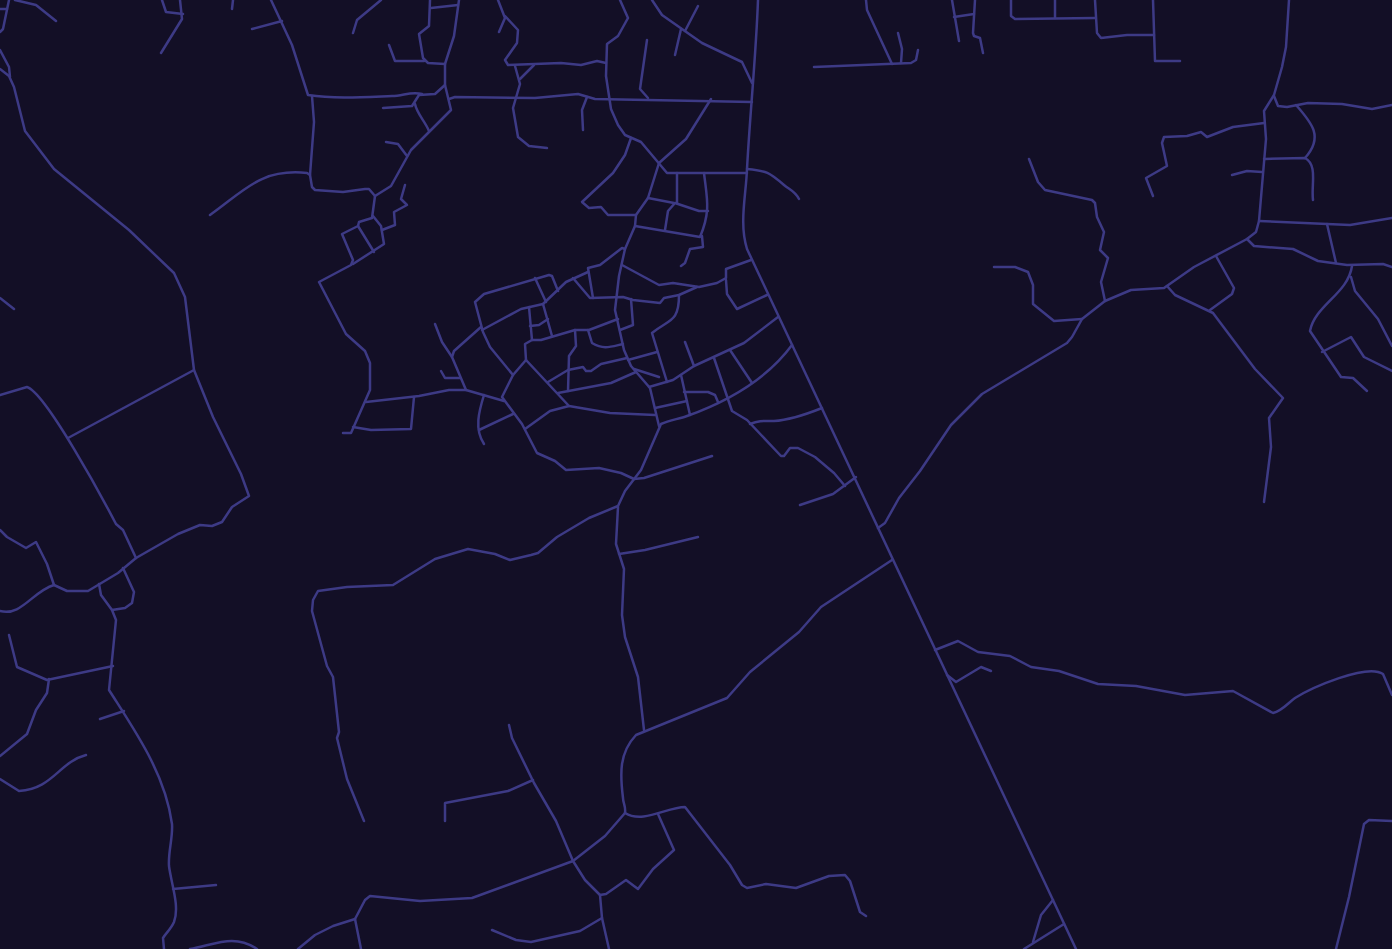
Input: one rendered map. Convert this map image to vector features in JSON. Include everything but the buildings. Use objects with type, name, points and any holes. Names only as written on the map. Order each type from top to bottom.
[{"type":"street","points":[[0,32],[3,29],[9,0]]},
{"type":"street","points":[[15,0],[28,1],[36,5],[56,21]]},
{"type":"street","points":[[162,0],[166,12],[183,14]]},
{"type":"street","points":[[161,53],[182,20],[183,14],[180,0]]},
{"type":"street","points":[[232,9],[233,0]]},
{"type":"street","points":[[271,0],[292,45],[307,94],[312,96],[392,96],[411,92],[435,94],[445,85]]},
{"type":"street","points":[[353,33],[356,20],[381,0]]},
{"type":"street","points":[[424,61],[420,34],[429,26],[428,9],[431,8],[430,0]]},
{"type":"street","points":[[375,196],[391,186],[407,156],[429,131],[451,111],[445,85],[445,64],[454,36],[459,0]]},
{"type":"street","points":[[498,0],[505,16],[518,30],[517,43],[506,60],[508,65],[606,63]]},
{"type":"street","points":[[620,0],[628,18],[618,36],[607,44],[606,63],[611,109],[625,135],[641,142],[667,173],[747,173]]},
{"type":"street","points":[[652,0],[662,15],[683,30],[702,43],[742,62],[753,85]]},
{"type":"street","points":[[758,0],[747,173],[743,198],[744,237],[751,260],[856,477],[892,560],[1076,949]]},
{"type":"street","points":[[866,0],[868,10],[892,64]]},
{"type":"street","points":[[952,0],[959,40]]},
{"type":"street","points":[[975,0],[973,34],[980,38],[983,53]]},
{"type":"street","points":[[1011,0],[1011,16],[1015,19],[1096,18]]},
{"type":"street","points":[[1054,0],[1055,19]]},
{"type":"street","points":[[1095,0],[1096,18],[1101,38],[1127,34],[1154,35]]},
{"type":"street","points":[[1153,0],[1155,60],[1180,61]]},
{"type":"street","points":[[878,528],[885,523],[899,498],[951,425],[982,394],[1067,343],[1082,318],[1105,302],[1132,290],[1159,289],[1166,286],[1194,266],[1247,239],[1256,232],[1259,221],[1264,159],[1264,111],[1274,95],[1286,47],[1290,0]]},
{"type":"street","points":[[431,8],[458,6]]},
{"type":"street","points":[[675,55],[683,30],[698,6]]},
{"type":"street","points":[[0,9],[7,10]]},
{"type":"street","points":[[954,17],[974,14]]},
{"type":"street","points":[[499,32],[505,16]]},
{"type":"street","points":[[252,29],[282,21]]},
{"type":"street","points":[[898,33],[902,48],[901,63]]},
{"type":"street","points":[[647,40],[640,89],[649,99]]},
{"type":"street","points":[[389,45],[395,60],[445,64]]},
{"type":"street","points":[[0,50],[9,67],[25,131],[54,169],[142,241],[174,273],[185,297],[194,370],[213,417],[242,474],[249,496],[232,507],[225,519],[218,524],[198,526],[136,558],[88,591],[67,591],[54,585],[47,564],[36,542],[26,548],[7,537],[0,530]]},
{"type":"street","points":[[814,67],[914,62],[918,50]]},
{"type":"street","points":[[520,80],[535,64]]},
{"type":"street","points":[[515,66],[520,80],[519,92],[521,98]]},
{"type":"street","points":[[0,69],[11,80]]},
{"type":"street","points":[[519,92],[515,98],[514,119],[518,137],[529,146],[547,148]]},
{"type":"street","points":[[422,94],[417,96],[415,104],[429,131]]},
{"type":"street","points":[[447,94],[452,97],[521,98],[556,97],[575,94],[587,97],[752,102]]},
{"type":"street","points":[[1274,95],[1278,106],[1287,107],[1296,105],[1342,104],[1372,109],[1392,105]]},
{"type":"street","points":[[312,96],[314,122],[310,175],[312,187],[315,190],[343,192],[369,189],[375,196],[373,216],[382,230],[384,244],[352,265],[319,282],[346,334],[365,351],[369,358],[371,371],[370,390],[350,434],[343,434]]},
{"type":"street","points":[[583,130],[582,110],[587,97]]},
{"type":"street","points":[[644,730],[638,677],[625,636],[622,615],[624,569],[616,544],[618,506],[640,470],[659,426],[649,387],[627,359],[615,310],[625,249],[635,226],[636,215],[648,198],[659,163],[686,139],[711,100]]},
{"type":"street","points":[[383,108],[415,104]]},
{"type":"street","points":[[1296,105],[1309,121],[1316,134],[1314,147],[1305,158]]},
{"type":"street","points":[[1153,196],[1146,178],[1167,166],[1162,143],[1164,137],[1187,136],[1199,132],[1207,137],[1233,126],[1264,123]]},
{"type":"street","points":[[631,138],[625,155],[613,172],[582,202],[589,208],[601,207],[608,215],[636,215]]},
{"type":"street","points":[[386,142],[398,144],[407,156]]},
{"type":"street","points":[[1029,158],[1038,182],[1045,190],[1092,200],[1095,203],[1097,217],[1104,232],[1100,250],[1108,258],[1100,286],[1105,302]]},
{"type":"street","points":[[1264,159],[1305,158],[1309,160],[1314,169],[1311,184],[1313,200]]},
{"type":"street","points":[[747,169],[773,174],[800,198]]},
{"type":"street","points":[[1232,175],[1247,171],[1263,172]]},
{"type":"street","points":[[210,215],[243,192],[253,182],[266,176],[299,172],[310,175]]},
{"type":"street","points":[[665,230],[668,211],[676,203],[677,173]]},
{"type":"street","points":[[681,266],[685,263],[690,249],[703,247],[701,235],[708,220],[709,203],[704,173]]},
{"type":"street","points":[[382,230],[395,226],[394,212],[406,206],[401,199],[405,185]]},
{"type":"street","points":[[648,198],[676,203],[699,211],[708,211]]},
{"type":"street","points":[[352,265],[353,260],[342,234],[358,226],[359,222],[373,216]]},
{"type":"street","points":[[1259,221],[1350,225],[1392,218]]},
{"type":"street","points":[[1327,224],[1336,263]]},
{"type":"street","points":[[358,226],[374,252]]},
{"type":"street","points":[[635,226],[698,237],[701,235]]},
{"type":"street","points":[[1247,239],[1254,246],[1293,249],[1318,261],[1352,266],[1383,264],[1392,267]]},
{"type":"street","points":[[593,298],[588,268],[600,266],[621,249],[625,249]]},
{"type":"street","points":[[1210,310],[1232,294],[1234,288],[1216,256]]},
{"type":"street","points":[[751,260],[726,269],[727,294],[737,309],[767,295]]},
{"type":"street","points":[[622,265],[655,284],[673,283],[697,287]]},
{"type":"street","points":[[1352,266],[1350,276],[1310,329],[1322,352],[1341,377],[1353,378],[1367,391]]},
{"type":"street","points":[[994,267],[1014,267],[1028,272],[1033,285],[1033,304],[1054,320],[1082,318]]},
{"type":"street","points":[[452,357],[454,352],[482,329],[521,309],[544,303],[566,282],[588,272]]},
{"type":"street","points":[[513,375],[510,368],[492,351],[482,329],[476,302],[480,296],[535,278],[552,276],[558,291]]},
{"type":"street","points":[[1350,276],[1355,291],[1378,319],[1392,346]]},
{"type":"street","points":[[535,278],[544,303],[552,336]]},
{"type":"street","points":[[573,278],[585,294],[593,298],[618,297],[658,303],[664,298],[679,295],[697,287],[718,283],[726,278]]},
{"type":"street","points":[[1166,286],[1175,295],[1210,310],[1255,370],[1283,398],[1269,418],[1271,447],[1264,502]]},
{"type":"street","points":[[666,382],[652,333],[669,324],[677,314],[679,295]]},
{"type":"street","points":[[0,298],[14,309]]},
{"type":"street","points":[[620,330],[633,325],[631,299]]},
{"type":"street","points":[[529,307],[532,340]]},
{"type":"street","points":[[649,387],[653,384],[666,382],[681,376],[694,366],[750,340],[778,317]]},
{"type":"street","points":[[530,326],[539,326],[548,319]]},
{"type":"street","points":[[569,406],[526,360],[525,344],[532,340],[575,330],[588,330],[618,319]]},
{"type":"street","points":[[435,324],[466,390]]},
{"type":"street","points":[[568,391],[569,356],[576,346],[575,330]]},
{"type":"street","points":[[588,330],[592,343],[598,347],[606,349],[623,344]]},
{"type":"street","points":[[1322,352],[1351,337],[1364,357],[1392,371]]},
{"type":"street","points":[[685,342],[694,366]]},
{"type":"street","points":[[659,426],[690,415],[752,384],[792,345]]},
{"type":"street","points":[[730,350],[752,384]]},
{"type":"street","points":[[548,382],[568,370],[582,367],[591,371],[601,364],[657,352]]},
{"type":"street","points":[[714,358],[726,398],[732,411],[750,424],[780,456],[784,456],[790,448],[798,448],[828,467],[845,486]]},
{"type":"street","points":[[526,360],[513,375],[502,394],[504,401],[525,428],[537,453],[555,461],[564,469],[599,468],[621,473],[634,479],[648,477],[712,456]]},
{"type":"street","points":[[633,369],[659,377]]},
{"type":"street","points":[[68,438],[194,370]]},
{"type":"street","points":[[440,371],[445,378],[460,378]]},
{"type":"street","points":[[558,393],[611,383],[636,372]]},
{"type":"street","points":[[681,376],[690,415]]},
{"type":"street","points":[[0,395],[27,387],[31,388],[47,405],[68,438],[116,524],[123,530],[136,558]]},
{"type":"street","points":[[365,402],[414,397],[438,391],[466,390],[504,401]]},
{"type":"street","points":[[684,392],[711,393],[715,395],[718,402]]},
{"type":"street","points":[[484,395],[478,417],[479,430],[484,444]]},
{"type":"street","points":[[353,427],[371,430],[411,429],[414,397]]},
{"type":"street","points":[[655,408],[687,401]]},
{"type":"street","points":[[525,428],[550,411],[569,406],[610,413],[655,414]]},
{"type":"street","points":[[750,424],[762,419],[776,421],[798,417],[822,408]]},
{"type":"street","points":[[479,430],[513,414]]},
{"type":"street","points":[[800,505],[833,494],[856,477]]},
{"type":"street","points":[[364,820],[347,779],[337,738],[339,732],[333,677],[327,666],[312,611],[316,594],[322,590],[393,585],[435,560],[468,549],[495,554],[510,560],[531,555],[541,552],[557,537],[589,518],[618,506]]},
{"type":"street","points":[[619,554],[645,550],[698,537]]},
{"type":"street","points":[[360,949],[355,920],[365,900],[370,896],[420,901],[468,899],[573,861],[605,836],[625,813],[622,788],[622,757],[629,742],[644,730],[727,698],[750,672],[799,632],[820,607],[892,560]]},
{"type":"street","points":[[112,610],[125,608],[132,604],[134,592],[123,568]]},
{"type":"street","points":[[99,584],[102,598],[112,610],[116,626],[111,654],[112,666],[109,690],[124,711],[130,726],[147,749],[170,814],[172,832],[169,860],[175,917],[171,928],[163,938],[164,949]]},
{"type":"street","points":[[0,611],[7,613],[19,609],[37,593],[54,585]]},
{"type":"street","points":[[9,636],[17,667],[44,679],[49,680],[112,666]]},
{"type":"street","points":[[935,650],[958,641],[978,652],[1010,656],[1031,666],[1059,671],[1098,684],[1136,686],[1185,695],[1233,691],[1273,713],[1312,688],[1347,676],[1372,671],[1383,674],[1392,694]]},
{"type":"street","points":[[946,674],[956,682],[981,667],[991,671]]},
{"type":"street","points":[[0,756],[27,734],[36,710],[47,693],[49,680]]},
{"type":"street","points":[[100,718],[124,711]]},
{"type":"street","points":[[508,725],[508,729],[533,780],[554,816],[573,861],[585,880],[600,895],[602,918],[609,949]]},
{"type":"street","points":[[0,779],[19,791],[40,787],[63,770],[71,761],[86,755]]},
{"type":"street","points":[[445,821],[445,803],[508,791],[533,780]]},
{"type":"street","points":[[625,813],[629,815],[658,814],[682,806],[687,809],[746,887],[766,884],[793,888],[829,876],[845,875],[850,882],[860,912],[866,916]]},
{"type":"street","points":[[600,895],[606,894],[626,880],[638,889],[652,869],[674,850],[658,814]]},
{"type":"street","points":[[1336,949],[1364,824],[1369,820],[1392,821]]},
{"type":"street","points":[[173,889],[216,885]]},
{"type":"street","points":[[1033,942],[1041,915],[1053,900]]},
{"type":"street","points":[[492,930],[516,940],[531,942],[580,931],[602,918]]},
{"type":"street","points":[[298,949],[315,935],[333,926],[355,920]]},
{"type":"street","points":[[1024,949],[1064,924]]},
{"type":"street","points":[[190,949],[232,939],[256,949]]}]
